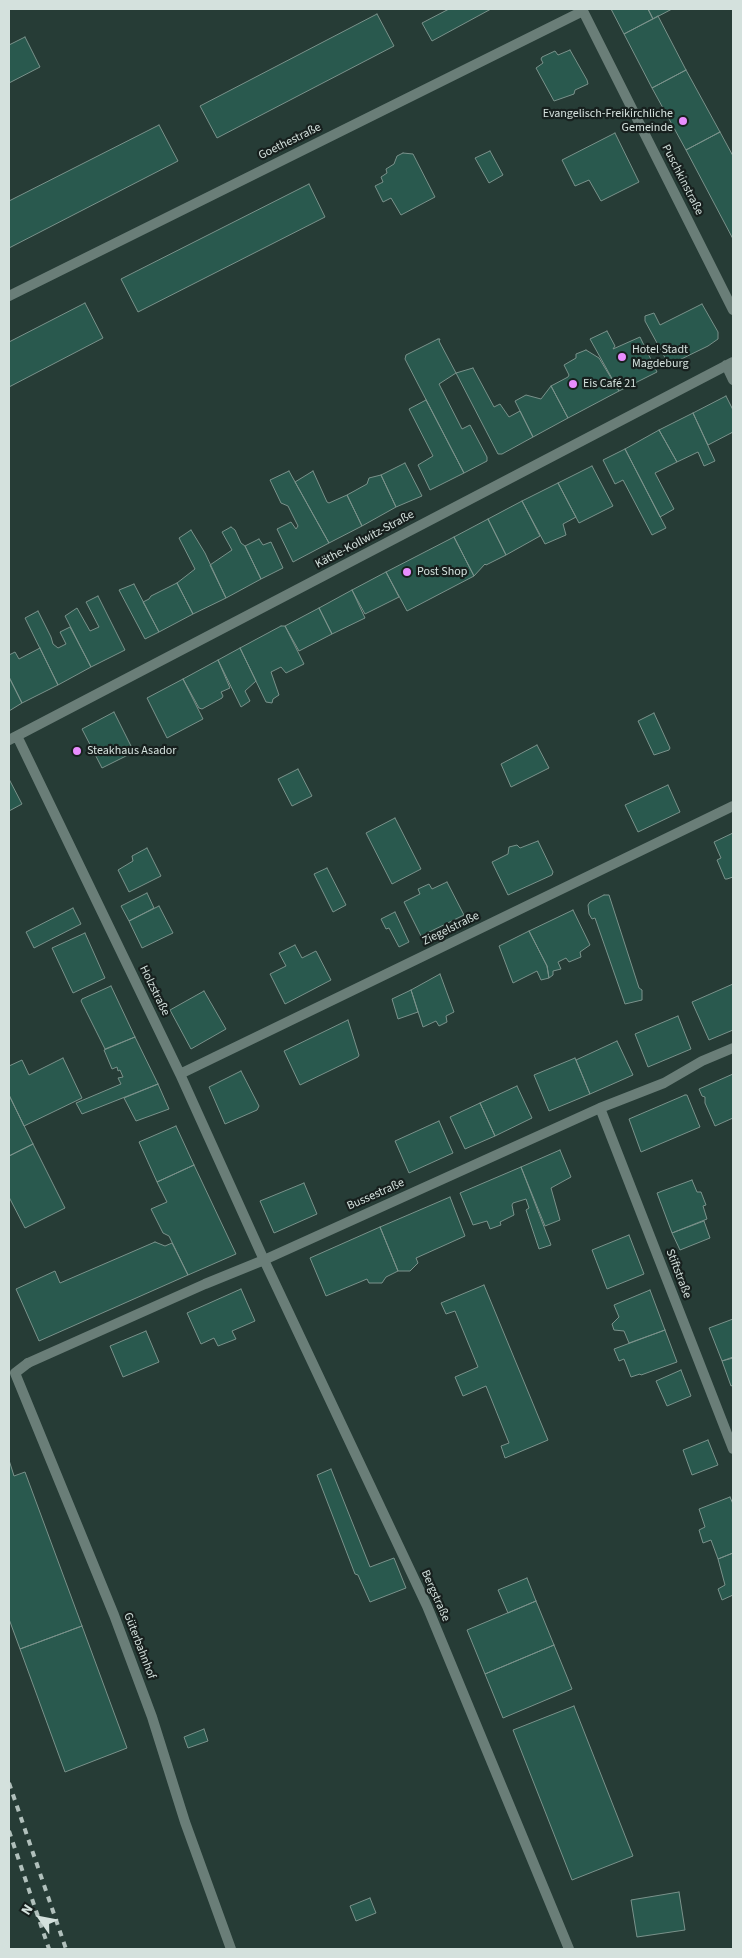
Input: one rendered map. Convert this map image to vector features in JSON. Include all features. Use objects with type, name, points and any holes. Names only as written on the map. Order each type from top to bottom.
[{"type":"street","name":"Goethestraße","points":[[9,296],[582,10]]},
{"type":"street","name":"Puschkinstraße","points":[[582,10],[733,310]]},
{"type":"street","points":[[730,364],[733,380]]},
{"type":"street","name":"Käthe-Kollwitz-Straße","points":[[13,738],[730,364]]},
{"type":"street","name":"Holzstraße","points":[[13,738],[180,1074],[264,1260]]},
{"type":"street","name":"Ziegelstraße","points":[[180,1074],[733,806]]},
{"type":"street","name":"Bussestraße","points":[[28,1363],[205,1284],[264,1260],[600,1108],[664,1083],[702,1061],[733,1048]]},
{"type":"street","name":"Stiftstraße","points":[[600,1108],[733,1449]]},
{"type":"street","name":"Bergstraße","points":[[264,1260],[427,1606],[569,1949]]},
{"type":"street","name":"Güterbahnhof","points":[[28,1363],[15,1372],[132,1661],[185,1822],[231,1949]]},
{"type":"building","points":[[449,9],[491,9],[432,41],[422,23]]},
{"type":"building","points":[[611,9],[648,9],[653,19],[624,34]]},
{"type":"building","points":[[648,9],[672,9],[653,19]]},
{"type":"building","points":[[377,14],[394,46],[217,138],[200,106]]},
{"type":"building","points":[[658,16],[686,70],[652,88],[624,34]]},
{"type":"building","points":[[25,37],[40,67],[9,83],[9,45]]},
{"type":"building","points":[[570,50],[588,84],[575,90],[574,94],[554,101],[536,68],[543,63],[542,57],[555,51],[558,55]]},
{"type":"building","points":[[686,70],[720,132],[686,150],[652,88]]},
{"type":"building","points":[[159,125],[178,161],[9,248],[9,201]]},
{"type":"building","points":[[720,132],[733,156],[733,239],[686,150]]},
{"type":"building","points":[[615,133],[639,182],[601,201],[589,180],[575,186],[562,160]]},
{"type":"building","points":[[490,151],[503,175],[489,183],[475,158]]},
{"type":"building","points":[[403,153],[413,154],[435,197],[401,215],[391,198],[383,202],[375,186],[383,182],[381,177],[387,173],[386,169],[394,164],[397,156]]},
{"type":"building","points":[[309,184],[325,217],[138,312],[121,279]]},
{"type":"building","points":[[85,303],[103,338],[9,387],[9,342]]},
{"type":"building","points":[[702,304],[718,332],[718,339],[669,365],[645,321],[645,316],[654,313],[660,325]]},
{"type":"building","points":[[607,331],[615,346],[613,349],[640,337],[657,372],[619,391],[590,339]]},
{"type":"building","points":[[440,339],[439,341],[456,373],[439,384],[462,429],[470,425],[487,457],[487,461],[464,473],[405,359],[406,355]]},
{"type":"building","points":[[586,350],[599,358],[619,391],[568,418],[551,386],[568,377],[569,375],[564,365],[576,358],[576,354]]},
{"type":"building","points":[[473,368],[494,407],[500,404],[509,417],[520,411],[533,437],[502,454],[498,454],[456,373]]},
{"type":"building","points":[[551,386],[568,418],[533,437],[515,401],[526,395],[541,399]]},
{"type":"building","points":[[726,396],[733,410],[733,432],[708,445],[693,413]]},
{"type":"building","points":[[426,400],[464,473],[430,490],[418,465],[433,456],[409,409]]},
{"type":"building","points":[[693,413],[715,461],[704,466],[698,452],[677,462],[659,430]]},
{"type":"building","points":[[659,430],[677,462],[655,473],[674,509],[660,517],[625,449]]},
{"type":"building","points":[[625,449],[666,528],[652,535],[623,480],[615,484],[603,460]]},
{"type":"building","points":[[405,463],[422,496],[396,507],[381,475]]},
{"type":"building","points":[[592,466],[613,506],[579,523],[558,483]]},
{"type":"building","points":[[289,471],[329,543],[293,562],[277,529],[291,522],[296,529],[298,526],[288,506],[281,503],[270,480]]},
{"type":"building","points":[[313,471],[327,502],[329,503],[347,495],[362,526],[329,543],[295,482]]},
{"type":"building","points":[[381,475],[396,507],[362,526],[347,495],[367,484],[369,478]]},
{"type":"building","points":[[558,483],[576,517],[563,524],[566,535],[545,544],[522,501]]},
{"type":"building","points":[[522,501],[540,536],[506,555],[488,519]]},
{"type":"building","points":[[488,519],[506,555],[485,564],[474,576],[454,537]]},
{"type":"building","points":[[231,527],[245,546],[261,579],[226,598],[210,565],[232,550],[222,532]]},
{"type":"building","points":[[191,530],[205,553],[226,598],[193,614],[177,583],[195,569],[179,538]]},
{"type":"building","points":[[454,537],[474,576],[407,611],[386,572]]},
{"type":"building","points":[[259,539],[263,545],[271,542],[283,568],[261,579],[245,546]]},
{"type":"building","points":[[386,572],[399,597],[365,614],[352,590]]},
{"type":"building","points":[[177,583],[193,614],[159,632],[143,602]]},
{"type":"building","points":[[134,584],[159,632],[145,639],[119,590]]},
{"type":"building","points":[[352,590],[365,618],[332,634],[319,608]]},
{"type":"building","points":[[98,596],[125,650],[91,667],[65,616],[77,608],[90,631],[99,627],[86,602]]},
{"type":"building","points":[[319,608],[332,634],[299,651],[285,626]]},
{"type":"building","points":[[38,611],[53,644],[58,648],[66,644],[60,632],[70,627],[91,667],[58,685],[25,618]]},
{"type":"building","points":[[281,626],[285,626],[304,664],[286,673],[281,667],[271,672],[279,695],[273,699],[272,703],[266,702],[240,648]]},
{"type":"building","points":[[40,648],[58,685],[22,703],[9,677],[9,655],[15,652],[19,659]]},
{"type":"building","points":[[240,648],[256,681],[245,691],[250,701],[241,707],[218,660]]},
{"type":"building","points":[[218,660],[230,688],[221,692],[222,698],[202,709],[199,708],[183,679]]},
{"type":"building","points":[[9,677],[22,703],[9,711]]},
{"type":"building","points":[[183,679],[203,719],[167,738],[147,698]]},
{"type":"building","points":[[114,712],[134,752],[102,768],[82,729]]},
{"type":"building","points":[[654,713],[670,748],[654,755],[638,721]]},
{"type":"building","points":[[537,745],[549,768],[511,787],[501,764]]},
{"type":"building","points":[[298,769],[312,796],[292,806],[278,779]]},
{"type":"building","points":[[9,779],[22,804],[9,811]]},
{"type":"building","points":[[668,785],[680,812],[638,832],[625,805]]},
{"type":"building","points":[[395,818],[421,869],[392,884],[366,833]]},
{"type":"building","points":[[733,833],[733,877],[725,879],[717,860],[721,858],[714,842]]},
{"type":"building","points":[[538,841],[553,872],[552,875],[508,895],[492,862],[508,854],[509,847],[517,845],[520,848]]},
{"type":"building","points":[[147,848],[161,876],[129,892],[118,870],[133,861],[132,856]]},
{"type":"building","points":[[327,868],[346,905],[333,912],[314,874]]},
{"type":"building","points":[[447,882],[464,915],[421,936],[404,902],[420,894],[418,889],[429,884],[432,889]]},
{"type":"building","points":[[147,893],[154,908],[129,921],[121,906]]},
{"type":"building","points":[[604,895],[609,895],[639,988],[642,990],[642,1000],[625,1004],[595,918],[592,919],[589,914],[588,905],[590,902]]},
{"type":"building","points":[[159,906],[173,933],[142,948],[129,921]]},
{"type":"building","points":[[73,908],[81,924],[34,948],[26,932]]},
{"type":"building","points":[[573,910],[590,945],[580,952],[581,957],[569,962],[566,958],[558,962],[561,969],[553,971],[553,975],[549,978],[547,966],[529,931]]},
{"type":"building","points":[[395,912],[409,942],[399,947],[389,928],[386,929],[381,919]]},
{"type":"building","points":[[529,931],[547,966],[549,978],[541,980],[537,971],[513,983],[499,946]]},
{"type":"building","points":[[85,933],[105,978],[73,993],[52,948]]},
{"type":"building","points":[[295,945],[302,958],[316,951],[331,980],[285,1004],[270,974],[286,966],[279,953]]},
{"type":"building","points":[[440,974],[454,1012],[446,1016],[447,1022],[439,1026],[436,1021],[423,1027],[411,990]]},
{"type":"building","points":[[733,984],[733,1030],[709,1040],[692,1002]]},
{"type":"building","points":[[111,986],[135,1037],[105,1049],[81,1001]]},
{"type":"building","points":[[411,990],[418,1012],[398,1019],[392,999]]},
{"type":"building","points":[[204,991],[226,1029],[191,1049],[170,1010]]},
{"type":"building","points":[[678,1016],[691,1049],[648,1067],[635,1034]]},
{"type":"building","points":[[348,1020],[358,1057],[300,1085],[284,1051]]},
{"type":"building","points":[[135,1037],[158,1084],[82,1114],[76,1103],[121,1084],[118,1078],[123,1077],[120,1070],[118,1071],[117,1067],[112,1069],[104,1050]]},
{"type":"building","points":[[617,1041],[633,1075],[590,1094],[576,1060]]},
{"type":"building","points":[[63,1058],[82,1098],[24,1126],[9,1095],[9,1066],[22,1060],[29,1075]]},
{"type":"building","points":[[575,1058],[590,1094],[549,1111],[534,1075]]},
{"type":"building","points":[[241,1071],[259,1106],[257,1110],[225,1124],[209,1087]]},
{"type":"building","points":[[733,1074],[733,1118],[715,1126],[705,1103],[705,1097],[702,1096],[699,1089]]},
{"type":"building","points":[[158,1084],[169,1109],[136,1121],[124,1098]]},
{"type":"building","points":[[517,1086],[532,1118],[495,1136],[480,1103]]},
{"type":"building","points":[[9,1095],[33,1144],[9,1156]]},
{"type":"building","points":[[687,1095],[700,1127],[641,1152],[629,1119]]},
{"type":"building","points":[[480,1103],[495,1136],[465,1149],[450,1117]]},
{"type":"building","points":[[439,1121],[453,1153],[409,1173],[395,1141]]},
{"type":"building","points":[[176,1126],[194,1165],[157,1182],[139,1142]]},
{"type":"building","points":[[33,1144],[65,1208],[25,1228],[9,1197],[9,1156]]},
{"type":"building","points":[[560,1150],[571,1177],[551,1188],[560,1220],[545,1226],[521,1167]]},
{"type":"building","points":[[194,1165],[236,1254],[188,1275],[169,1236],[163,1233],[151,1209],[167,1202],[157,1182]]},
{"type":"building","points":[[521,1167],[551,1245],[539,1249],[526,1210],[529,1208],[526,1199],[513,1203],[514,1215],[500,1222],[501,1225],[490,1229],[487,1221],[473,1225],[460,1193]]},
{"type":"building","points":[[692,1180],[697,1192],[701,1192],[706,1205],[703,1206],[707,1219],[672,1233],[657,1193]]},
{"type":"building","points":[[304,1183],[317,1214],[274,1233],[260,1201]]},
{"type":"building","points":[[450,1197],[465,1236],[416,1258],[418,1263],[410,1271],[398,1271],[380,1227]]},
{"type":"building","points":[[704,1221],[710,1238],[680,1250],[672,1233]]},
{"type":"building","points":[[380,1227],[398,1271],[386,1277],[382,1283],[369,1283],[367,1279],[326,1296],[310,1258]]},
{"type":"building","points":[[629,1235],[644,1274],[607,1289],[592,1250]]},
{"type":"building","points":[[155,1242],[165,1246],[172,1243],[188,1275],[39,1341],[16,1289],[55,1271],[60,1283]]},
{"type":"building","points":[[484,1285],[548,1440],[505,1458],[501,1446],[509,1443],[486,1386],[463,1396],[455,1377],[478,1367],[455,1311],[446,1314],[441,1303]]},
{"type":"building","points":[[241,1289],[255,1321],[232,1331],[236,1339],[218,1346],[214,1338],[201,1344],[187,1313]]},
{"type":"building","points":[[650,1290],[665,1330],[629,1343],[624,1331],[614,1330],[612,1324],[619,1317],[614,1305]]},
{"type":"building","points":[[733,1319],[733,1357],[722,1361],[709,1328]]},
{"type":"building","points":[[665,1330],[677,1362],[631,1377],[624,1359],[619,1361],[614,1349]]},
{"type":"building","points":[[146,1331],[159,1362],[123,1377],[110,1346]]},
{"type":"building","points":[[733,1358],[733,1385],[731,1386],[722,1361]]},
{"type":"building","points":[[681,1370],[691,1396],[667,1406],[656,1381]]},
{"type":"building","points":[[708,1440],[718,1465],[692,1475],[683,1450]]},
{"type":"building","points":[[9,1460],[14,1476],[25,1472],[82,1626],[20,1649],[9,1619]]},
{"type":"building","points":[[331,1469],[370,1567],[394,1558],[406,1588],[370,1602],[358,1575],[355,1574],[317,1475]]},
{"type":"building","points":[[730,1497],[733,1504],[733,1553],[718,1559],[711,1540],[703,1543],[699,1530],[705,1527],[699,1509]]},
{"type":"building","points":[[733,1553],[733,1595],[722,1600],[718,1589],[725,1585],[718,1559]]},
{"type":"building","points":[[527,1578],[536,1601],[508,1613],[498,1590]]},
{"type":"building","points":[[536,1601],[554,1645],[485,1674],[467,1630]]},
{"type":"building","points":[[82,1626],[127,1748],[65,1772],[20,1649]]},
{"type":"building","points":[[554,1645],[572,1689],[503,1718],[485,1674]]},
{"type":"building","points":[[574,1706],[633,1856],[572,1880],[513,1730]]},
{"type":"building","points":[[204,1729],[208,1741],[188,1748],[184,1737]]},
{"type":"building","points":[[679,1892],[685,1930],[637,1937],[631,1900]]},
{"type":"building","points":[[370,1898],[376,1913],[356,1921],[350,1906]]},
{"type":"railway","points":[[9,1783],[66,1949]]},
{"type":"railway","points":[[9,1831],[49,1949]]},
{"type":"place","name":"Evangelisch-Freikirchliche Gemeinde","points":[[683,121]]},
{"type":"place","name":"Hotel Stadt Magdeburg","points":[[622,357]]},
{"type":"place","name":"Eis Café 21","points":[[573,384]]},
{"type":"place","name":"Post Shop","points":[[407,572]]},
{"type":"place","name":"Steakhaus Asador","points":[[77,751]]}]
